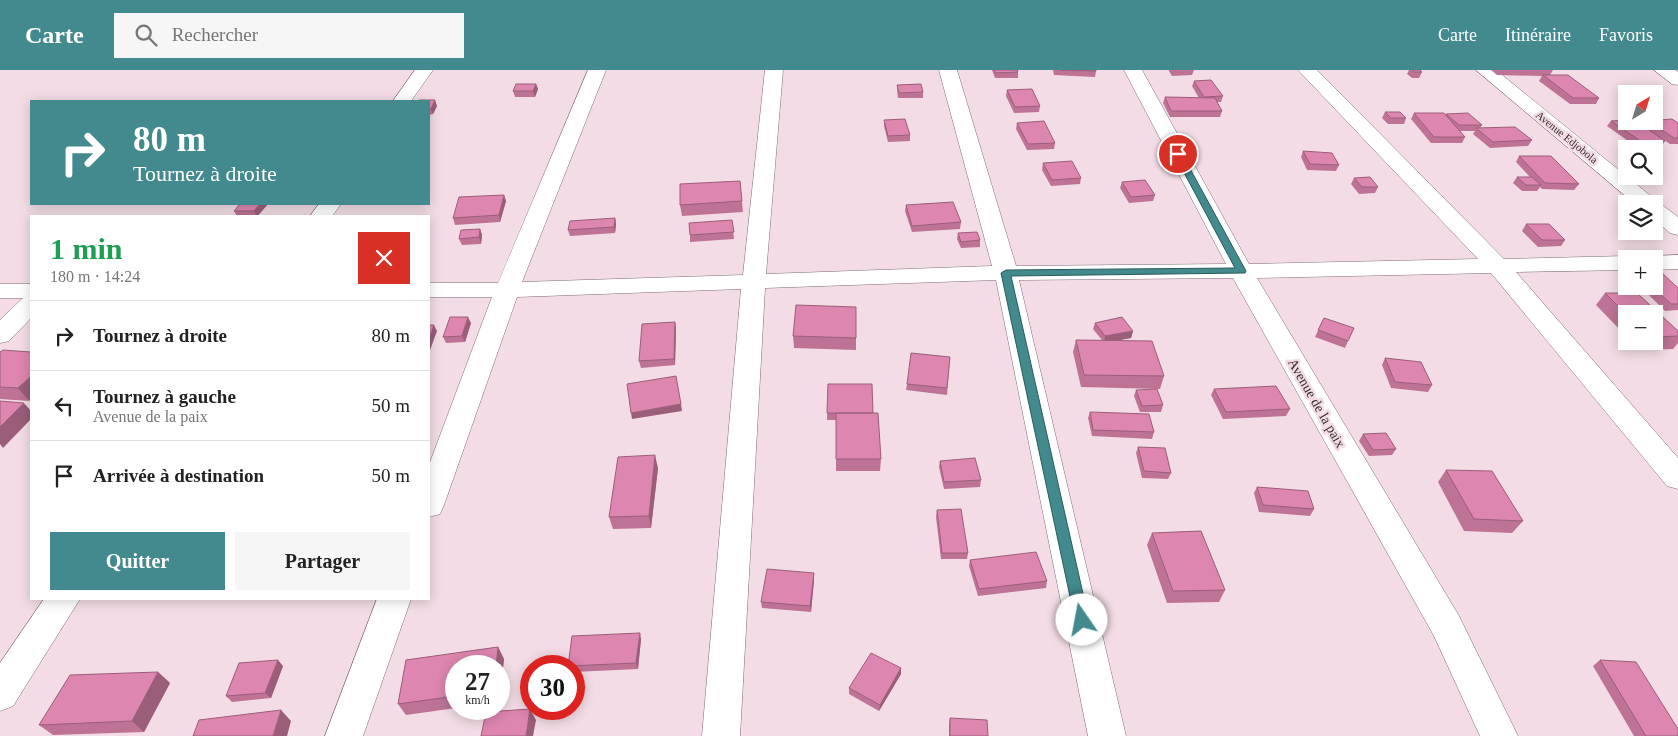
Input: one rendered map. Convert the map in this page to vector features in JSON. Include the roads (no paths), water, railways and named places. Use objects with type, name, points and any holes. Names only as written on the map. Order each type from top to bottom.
[{"type":"street","points":[[403,100],[424,70]]},
{"type":"street","points":[[430,502],[507,290],[597,70]]},
{"type":"street","points":[[721,736],[754,280],[774,70]]},
{"type":"street","points":[[948,70],[1006,273],[1107,736]]},
{"type":"street","name":"Avenue de la paix","points":[[1133,70],[1241,271],[1447,627],[1499,736]]},
{"type":"street","points":[[1307,70],[1497,265],[1678,478]]},
{"type":"street","name":"Avenue Edjobola","points":[[1485,70],[1637,195]]},
{"type":"street","points":[[1663,70],[1678,80]]},
{"type":"street","points":[[1663,216],[1678,228]]},
{"type":"street","points":[[1663,262],[1678,262]]},
{"type":"street","points":[[430,290],[507,290],[754,280],[1006,273],[1241,271],[1618,263]]},
{"type":"street","points":[[0,291],[30,291]]},
{"type":"street","points":[[0,335],[30,305]]},
{"type":"street","points":[[0,694],[62,600]]},
{"type":"street","points":[[344,736],[394,600]]}]
